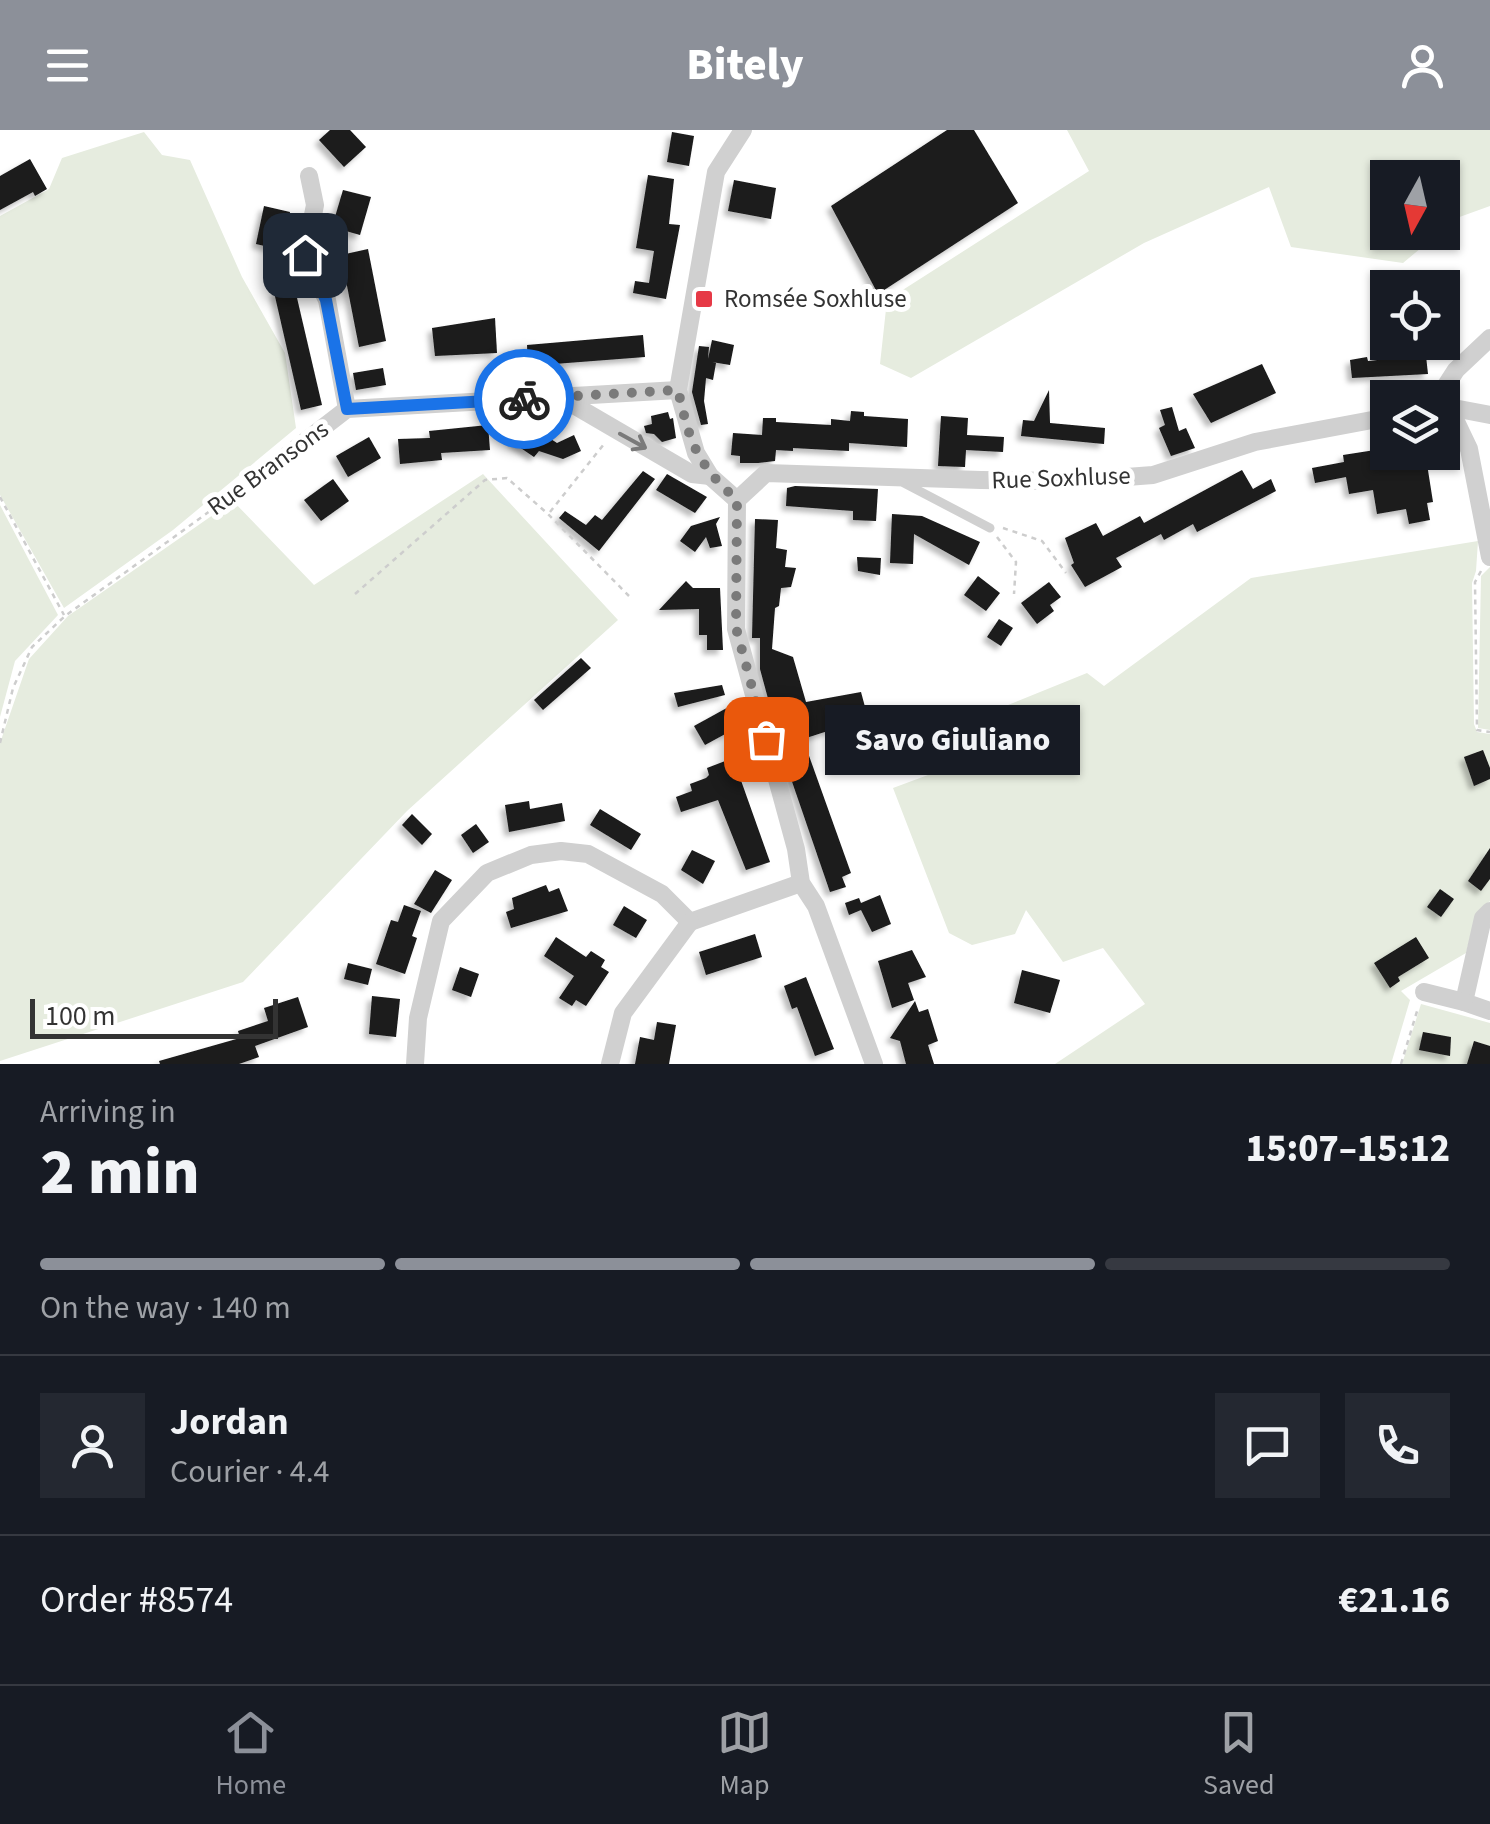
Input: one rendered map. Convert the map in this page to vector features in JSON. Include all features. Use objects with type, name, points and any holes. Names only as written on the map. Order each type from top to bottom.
[{"type":"street","points":[[743,130],[716,172],[678,390],[696,453],[710,476],[737,500],[736,628],[796,849],[801,882],[816,906],[874,1064]]},
{"type":"street","points":[[309,176],[315,205],[305,255],[326,300],[347,409]]},
{"type":"street","points":[[1450,380],[1490,338]]},
{"type":"street","name":"Rue Bransons","points":[[280,460],[347,409],[678,390]]},
{"type":"street","points":[[559,396],[692,474],[710,476]]},
{"type":"street","points":[[1460,409],[1490,415]]},
{"type":"street","name":"Rue Soxhluse","points":[[737,500],[766,473],[980,480],[1153,475],[1255,442],[1370,420]]},
{"type":"street","points":[[1460,433],[1468,448],[1489,557]]},
{"type":"street","points":[[414,1064],[418,1018],[442,921],[487,873],[532,855],[560,851],[588,854],[662,894],[690,922]]},
{"type":"street","points":[[610,1064],[624,1013],[690,922],[801,882]]},
{"type":"street","points":[[1464,1002],[1484,918],[1490,912]]},
{"type":"street","points":[[1424,992],[1490,1010]]},
{"type":"lane","points":[[888,475],[990,528]]},
{"type":"path","points":[[548,514],[614,431]]},
{"type":"path","name":"Rue Bransons","points":[[0,744],[12,688],[32,646],[65,616],[280,460]]},
{"type":"path","points":[[355,594],[486,480],[507,478],[629,596]]},
{"type":"path","points":[[0,497],[65,616]]},
{"type":"path","points":[[990,528],[1006,528],[1042,540],[1066,572]]},
{"type":"path","points":[[990,528],[1016,562],[1014,594]]},
{"type":"path","points":[[1489,557],[1475,582],[1477,730],[1490,732]]},
{"type":"path","points":[[1401,1064],[1415,1014]]},
{"type":"shaded area","points":[[1067,130],[1490,130],[1490,206],[1460,217],[1460,160],[1370,160],[1370,250],[1419,250],[1403,263],[1291,247],[1269,187],[1144,243],[911,378],[880,364],[887,300],[1089,171]]},
{"type":"shaded area","points":[[144,132],[162,155],[190,160],[242,277],[285,353],[296,428],[173,530],[64,608],[0,495],[0,216],[49,189],[62,158]]},
{"type":"shaded area","points":[[483,474],[618,620],[407,811],[243,982],[0,1061],[0,743],[29,659],[68,616],[233,501],[314,585]]},
{"type":"shaded area","points":[[0,505],[58,615],[15,661],[0,717]]},
{"type":"shaded area","points":[[1478,541],[1472,583],[1474,724],[1477,732],[1490,734],[1490,901],[1475,918],[1466,953],[1401,991],[1410,1000],[1391,1064],[1055,1064],[1145,1004],[1103,948],[1063,962],[1026,910],[1015,934],[972,945],[949,933],[893,788],[963,762],[956,726],[1087,673],[1104,686],[1251,578]]},
{"type":"shaded area","points":[[1490,567],[1490,730],[1478,728],[1481,576]]},
{"type":"shaded area","points":[[1421,1004],[1490,1023],[1490,1064],[1402,1064]]},
{"type":"building","points":[[330,130],[350,130],[366,147],[344,167],[319,140]]},
{"type":"building","points":[[947,130],[974,130],[1018,203],[878,294],[831,206]]},
{"type":"building","points":[[672,132],[694,136],[689,166],[667,162]]},
{"type":"building","points":[[30,159],[47,189],[0,210],[0,176]]},
{"type":"building","points":[[648,175],[674,179],[669,224],[680,225],[666,299],[633,293],[635,281],[649,283],[654,251],[636,248]]},
{"type":"building","points":[[734,180],[776,188],[771,219],[728,211]]},
{"type":"building","points":[[343,190],[371,197],[360,235],[332,227]]},
{"type":"building","points":[[264,206],[290,212],[282,250],[256,244]]},
{"type":"building","points":[[368,249],[386,341],[359,347],[341,255]]},
{"type":"building","points":[[294,285],[322,405],[301,410],[274,292]]},
{"type":"building","points":[[495,318],[497,353],[435,356],[432,328]]},
{"type":"building","points":[[643,335],[645,357],[528,366],[527,345]]},
{"type":"building","points":[[712,340],[734,345],[730,365],[712,362],[716,363],[713,380],[706,378],[704,401],[708,424],[701,425],[692,392],[699,346],[709,347],[708,359]]},
{"type":"building","points":[[1367,357],[1368,361],[1426,360],[1428,374],[1352,378],[1350,360]]},
{"type":"building","points":[[1262,364],[1276,393],[1211,423],[1193,394]]},
{"type":"building","points":[[383,368],[386,385],[356,390],[353,373]]},
{"type":"building","points":[[1049,390],[1050,423],[1105,428],[1104,444],[1021,436],[1023,420],[1034,421]]},
{"type":"building","points":[[1172,407],[1179,431],[1186,428],[1195,448],[1171,456],[1159,428],[1165,425],[1160,410]]},
{"type":"building","points":[[851,411],[864,412],[864,416],[908,419],[907,447],[849,443],[849,451],[793,448],[776,450],[775,461],[758,463],[740,463],[740,456],[731,455],[733,433],[762,435],[763,418],[831,425],[831,419],[850,421]]},
{"type":"building","points":[[668,412],[673,418],[676,438],[662,442],[654,434],[646,433],[644,426],[652,424],[651,416]]},
{"type":"building","points":[[941,416],[968,418],[967,435],[1004,437],[1003,452],[966,450],[965,467],[938,466]]},
{"type":"building","points":[[526,423],[557,443],[574,435],[581,451],[563,459],[539,451],[534,457],[512,442]]},
{"type":"building","points":[[488,425],[490,450],[441,453],[442,460],[400,464],[398,439],[430,438],[429,431]]},
{"type":"building","points":[[369,437],[381,458],[348,477],[336,456]]},
{"type":"building","points":[[1370,451],[1370,470],[1428,470],[1433,502],[1427,503],[1430,520],[1409,524],[1406,509],[1377,514],[1373,490],[1349,494],[1346,477],[1315,483],[1312,468],[1344,462],[1343,455]]},
{"type":"building","points":[[1242,470],[1253,489],[1271,479],[1276,491],[1197,532],[1193,524],[1164,540],[1161,534],[1116,558],[1122,567],[1085,587],[1071,565],[1074,563],[1065,538],[1096,523],[1103,536],[1140,516],[1144,523]]},
{"type":"building","points":[[643,471],[655,479],[599,551],[559,518],[565,511],[586,525],[595,515],[602,520]]},
{"type":"building","points":[[667,474],[707,497],[695,513],[656,490]]},
{"type":"building","points":[[333,479],[349,501],[321,521],[304,500]]},
{"type":"building","points":[[787,488],[878,489],[876,521],[853,520],[853,511],[786,506]]},
{"type":"building","points":[[892,514],[922,516],[980,542],[969,565],[914,534],[913,564],[890,563]]},
{"type":"building","points":[[720,517],[716,524],[722,546],[710,548],[706,537],[695,552],[680,541],[691,526]]},
{"type":"building","points":[[755,519],[778,520],[776,548],[787,550],[785,567],[796,568],[791,587],[781,588],[779,606],[775,608],[772,649],[793,657],[806,702],[861,692],[868,718],[803,739],[851,873],[842,877],[846,887],[830,892],[787,767],[785,760],[791,758],[781,726],[776,728],[760,669],[760,638],[752,638]]},
{"type":"building","points":[[857,557],[881,558],[880,575],[858,571]]},
{"type":"building","points":[[978,576],[1000,593],[986,611],[964,595]]},
{"type":"building","points":[[686,581],[693,588],[720,588],[723,650],[707,650],[707,635],[699,635],[699,609],[659,610]]},
{"type":"building","points":[[1049,582],[1061,597],[1050,605],[1054,611],[1037,624],[1021,603]]},
{"type":"building","points":[[999,619],[1013,628],[1001,646],[987,637]]},
{"type":"building","points":[[581,658],[591,668],[543,710],[534,700]]},
{"type":"building","points":[[722,685],[725,695],[678,707],[674,693]]},
{"type":"building","points":[[734,704],[738,727],[705,745],[694,726]]},
{"type":"building","points":[[1483,750],[1490,779],[1474,786],[1464,757]]},
{"type":"building","points":[[733,758],[770,862],[746,870],[718,800],[681,812],[676,797],[692,791],[690,784],[706,778],[707,768]]},
{"type":"building","points":[[529,801],[530,809],[562,803],[565,821],[509,832],[505,805]]},
{"type":"building","points":[[600,809],[641,834],[631,850],[590,825]]},
{"type":"building","points":[[412,814],[432,834],[422,845],[402,825]]},
{"type":"building","points":[[476,824],[489,842],[473,853],[461,835]]},
{"type":"building","points":[[1490,848],[1490,879],[1481,891],[1468,881]]},
{"type":"building","points":[[692,850],[715,861],[703,884],[681,870]]},
{"type":"building","points":[[435,870],[452,880],[431,913],[414,904]]},
{"type":"building","points":[[546,885],[549,892],[559,888],[568,911],[511,928],[506,912],[514,909],[512,898]]},
{"type":"building","points":[[1440,889],[1454,899],[1441,917],[1427,907]]},
{"type":"building","points":[[880,895],[891,924],[872,932],[861,910],[849,915],[845,903],[859,898],[861,903]]},
{"type":"building","points":[[404,905],[421,911],[405,974],[376,964],[391,920],[398,922]]},
{"type":"building","points":[[624,906],[647,920],[636,938],[613,925]]},
{"type":"building","points":[[755,934],[762,957],[706,975],[699,952]]},
{"type":"building","points":[[556,937],[586,957],[591,951],[605,960],[601,967],[609,972],[586,1006],[576,1000],[572,1006],[559,998],[574,976],[544,956]]},
{"type":"building","points":[[1416,937],[1429,958],[1398,977],[1400,981],[1390,988],[1374,963]]},
{"type":"building","points":[[912,950],[926,977],[908,983],[914,1000],[892,1008],[878,961]]},
{"type":"building","points":[[348,963],[372,969],[368,985],[344,979]]},
{"type":"building","points":[[460,967],[479,974],[471,997],[452,990]]},
{"type":"building","points":[[1022,970],[1060,980],[1050,1013],[1014,1003]]},
{"type":"building","points":[[806,977],[834,1049],[815,1056],[797,1007],[792,1009],[784,986]]},
{"type":"building","points":[[372,996],[400,999],[396,1037],[369,1034]]},
{"type":"building","points":[[298,997],[308,1027],[255,1046],[259,1057],[239,1064],[160,1064],[159,1061],[240,1038],[238,1031],[268,1021],[264,1008]]},
{"type":"building","points":[[915,1001],[919,1012],[928,1009],[938,1041],[928,1045],[934,1064],[906,1064],[900,1041],[890,1038]]},
{"type":"building","points":[[657,1022],[676,1025],[669,1064],[635,1064],[640,1037],[654,1040]]},
{"type":"building","points":[[1423,1032],[1451,1037],[1450,1056],[1419,1050]]},
{"type":"building","points":[[1474,1041],[1490,1046],[1490,1064],[1467,1064]]},
{"type":"way so far","points":[[524,399],[678,390],[696,453],[710,476],[737,500],[736,628],[766,739]]},
{"type":"place","name":"Romsée Soxhluse","points":[[704,299]]},
{"type":"place","name":"Savo Giuliano","points":[[766,739]]},
{"type":"route","points":[[305,255],[326,300],[347,409],[524,399]]}]
